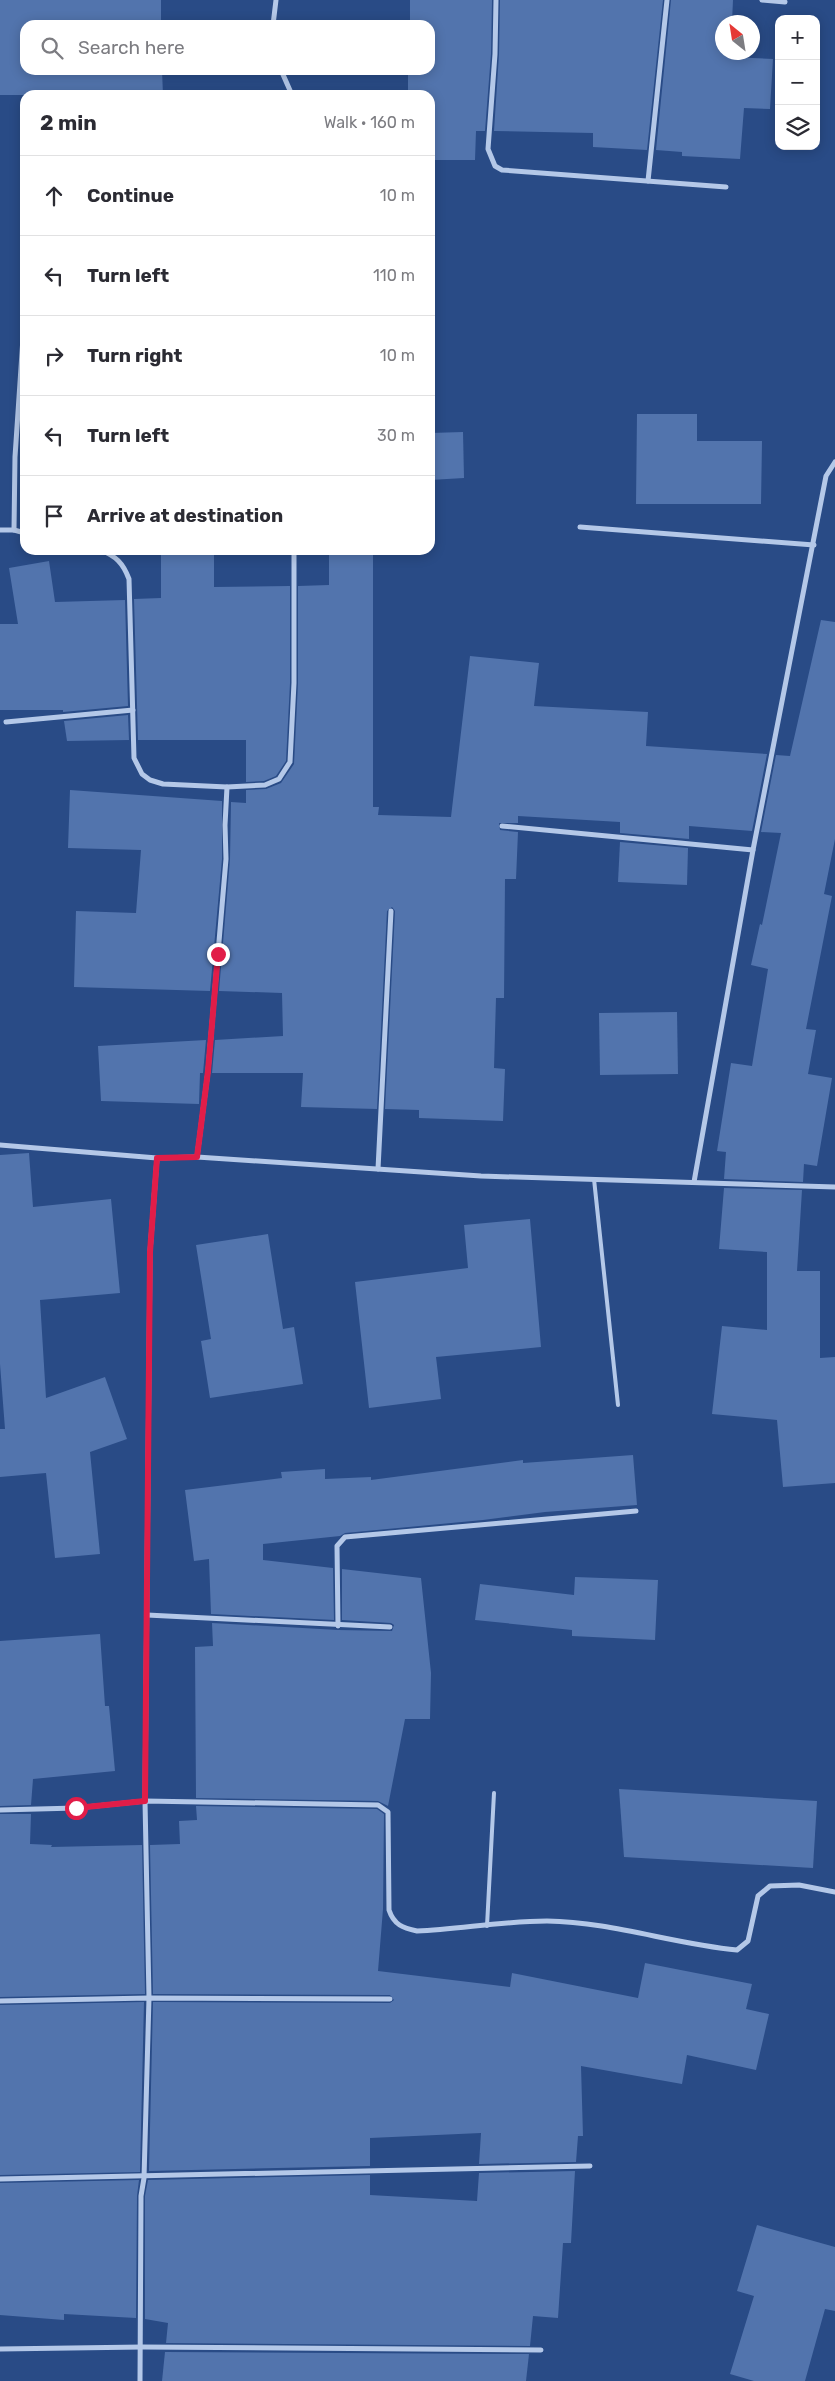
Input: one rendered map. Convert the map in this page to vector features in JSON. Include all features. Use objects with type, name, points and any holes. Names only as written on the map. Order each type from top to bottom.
[{"type":"street","points":[[274,20],[276,0]]},
{"type":"street","points":[[496,0],[495,54],[488,149],[495,166],[502,170],[726,187]]},
{"type":"street","points":[[648,181],[668,0]]},
{"type":"street","points":[[762,0],[786,2]]},
{"type":"street","points":[[283,75],[290,90]]},
{"type":"street","points":[[14,530],[15,457],[20,382]]},
{"type":"street","points":[[694,1182],[753,850],[826,476],[835,462]]},
{"type":"street","points":[[580,526],[814,545]]},
{"type":"street","points":[[0,530],[20,532]]},
{"type":"street","points":[[113,555],[124,565],[129,579],[134,758],[142,774],[150,780],[163,784],[228,787],[265,785],[279,779],[290,762],[294,683],[294,555]]},
{"type":"street","points":[[6,722],[133,710]]},
{"type":"street","points":[[197,1157],[208,1071],[225,868],[224,825],[228,787]]},
{"type":"street","points":[[502,826],[753,850]]},
{"type":"street","points":[[378,1169],[391,911]]},
{"type":"street","points":[[0,1145],[157,1158],[197,1157],[481,1176],[835,1187]]},
{"type":"street","points":[[140,2381],[142,2346],[141,2196],[144,2178],[149,1998],[145,1801],[150,1252],[157,1158]]},
{"type":"street","points":[[338,1626],[337,1546],[345,1537],[636,1511]]},
{"type":"street","points":[[148,1615],[338,1626],[390,1627]]},
{"type":"street","points":[[0,1810],[76,1808],[145,1801],[378,1805],[388,1812],[389,1910],[392,1920],[403,1928],[417,1932],[547,1921],[612,1927],[709,1947],[737,1950],[748,1941],[758,1896],[770,1886],[799,1885],[835,1892]]},
{"type":"street","points":[[0,2001],[149,1998],[390,1999]]},
{"type":"street","points":[[0,2180],[590,2166]]},
{"type":"street","points":[[0,2348],[142,2346],[541,2350]]},
{"type":"lane","points":[[594,1179],[618,1405]]},
{"type":"lane","points":[[487,1926],[494,1793]]},
{"type":"building","points":[[0,0],[161,0],[161,20],[20,20],[20,75],[162,75],[163,90],[20,90],[20,95],[0,95]]},
{"type":"building","points":[[410,0],[492,0],[491,54],[485,131],[476,131],[475,160],[435,160],[435,90],[408,90],[408,75],[435,75],[435,20],[410,20]]},
{"type":"building","points":[[500,0],[663,0],[647,150],[593,147],[593,133],[494,131]]},
{"type":"building","points":[[671,0],[733,0],[732,15],[715,15],[715,60],[773,59],[770,109],[744,108],[740,159],[682,156],[682,152],[656,150]]},
{"type":"building","points":[[637,414],[697,414],[697,441],[762,441],[761,504],[636,504]]},
{"type":"building","points":[[463,432],[464,478],[435,480],[435,433]]},
{"type":"building","points":[[161,555],[214,555],[214,587],[290,586],[290,683],[286,761],[276,776],[264,781],[246,782],[246,740],[138,740],[134,599],[161,598]]},
{"type":"building","points":[[329,555],[373,555],[373,807],[379,807],[378,815],[451,817],[470,656],[539,663],[534,706],[648,712],[646,746],[767,754],[752,831],[689,826],[689,839],[620,833],[620,822],[518,816],[518,823],[499,823],[500,830],[518,832],[516,879],[505,879],[504,998],[496,998],[494,1068],[505,1069],[503,1121],[419,1118],[419,1110],[385,1109],[395,911],[392,907],[387,911],[377,1109],[301,1107],[303,1073],[212,1073],[215,1040],[283,1036],[282,993],[219,991],[230,859],[231,802],[246,803],[246,790],[266,789],[281,783],[294,764],[298,683],[298,586],[329,585]]},
{"type":"building","points":[[49,561],[55,602],[125,600],[128,706],[63,712],[63,710],[0,710],[0,624],[18,624],[9,568]]},
{"type":"building","points":[[821,620],[835,622],[835,839],[824,894],[832,896],[806,1029],[816,1030],[808,1074],[832,1078],[817,1166],[804,1164],[803,1182],[724,1179],[726,1152],[717,1151],[731,1063],[752,1066],[768,969],[751,965],[760,924],[762,925],[781,833],[761,832],[776,755],[790,756]]},
{"type":"building","points":[[128,715],[129,740],[67,741],[64,721]]},
{"type":"building","points":[[70,790],[222,801],[222,859],[210,991],[74,987],[76,911],[136,913],[141,850],[68,848]]},
{"type":"building","points":[[620,842],[688,848],[687,885],[618,882]]},
{"type":"building","points":[[677,1012],[678,1074],[600,1075],[599,1013]]},
{"type":"building","points":[[206,1040],[203,1073],[200,1073],[199,1104],[101,1101],[98,1046]]},
{"type":"building","points":[[29,1153],[33,1207],[111,1199],[120,1293],[40,1300],[46,1398],[105,1377],[127,1439],[90,1452],[100,1554],[55,1558],[46,1473],[0,1477],[0,1429],[5,1429],[0,1364],[0,1155]]},
{"type":"building","points":[[724,1188],[802,1190],[797,1271],[820,1271],[820,1358],[835,1357],[835,1483],[783,1487],[777,1420],[712,1414],[722,1326],[767,1330],[767,1252],[719,1249]]},
{"type":"building","points":[[530,1219],[541,1347],[436,1357],[441,1399],[369,1408],[355,1282],[468,1268],[464,1225]]},
{"type":"building","points":[[268,1234],[283,1329],[294,1327],[303,1384],[210,1398],[201,1341],[211,1339],[196,1245]]},
{"type":"building","points":[[633,1455],[637,1505],[545,1512],[345,1533],[340,1536],[263,1544],[263,1560],[333,1568],[334,1620],[211,1614],[209,1559],[194,1561],[185,1490],[282,1478],[281,1472],[325,1469],[325,1479],[371,1477],[371,1480],[523,1460],[523,1463]]},
{"type":"building","points":[[342,1569],[421,1578],[431,1673],[430,1719],[405,1719],[388,1806],[378,1801],[196,1798],[195,1647],[213,1646],[212,1623],[392,1631],[394,1625],[391,1623],[342,1620]]},
{"type":"building","points":[[575,1577],[658,1580],[655,1640],[572,1636],[572,1630],[475,1620],[480,1584],[574,1595]]},
{"type":"building","points":[[100,1634],[105,1706],[109,1706],[115,1771],[33,1779],[31,1805],[0,1806],[0,1641]]},
{"type":"building","points":[[619,1789],[817,1801],[813,1868],[624,1857]]},
{"type":"building","points":[[196,1806],[377,1809],[384,1814],[383,1909],[378,1971],[510,1987],[512,1973],[638,1998],[645,1963],[752,1984],[746,2009],[769,2014],[756,2070],[687,2055],[682,2084],[581,2066],[583,2136],[578,2136],[576,2162],[479,2164],[481,2133],[370,2138],[370,2166],[149,2171],[153,2002],[390,2003],[394,2000],[390,1995],[153,1994],[150,1845],[180,1844],[179,1821],[197,1820]]},
{"type":"building","points":[[0,1814],[31,1814],[30,1844],[52,1845],[51,1847],[142,1845],[145,1994],[0,1997]]},
{"type":"building","points":[[144,2002],[140,2172],[0,2175],[0,2005]]},
{"type":"building","points":[[575,2171],[571,2243],[563,2243],[558,2318],[533,2316],[530,2346],[166,2343],[168,2323],[145,2319],[145,2196],[148,2180],[370,2175],[370,2195],[477,2201],[479,2173]]},
{"type":"building","points":[[139,2180],[137,2196],[136,2318],[64,2314],[64,2320],[0,2315],[0,2183]]},
{"type":"building","points":[[757,2225],[835,2247],[835,2311],[825,2309],[805,2381],[754,2381],[730,2374],[754,2296],[737,2291]]},
{"type":"building","points":[[165,2352],[529,2354],[526,2381],[162,2381]]},
{"type":"route","points":[[76,1808],[145,1801],[150,1252],[157,1158],[197,1157],[208,1071],[218,954]]}]
